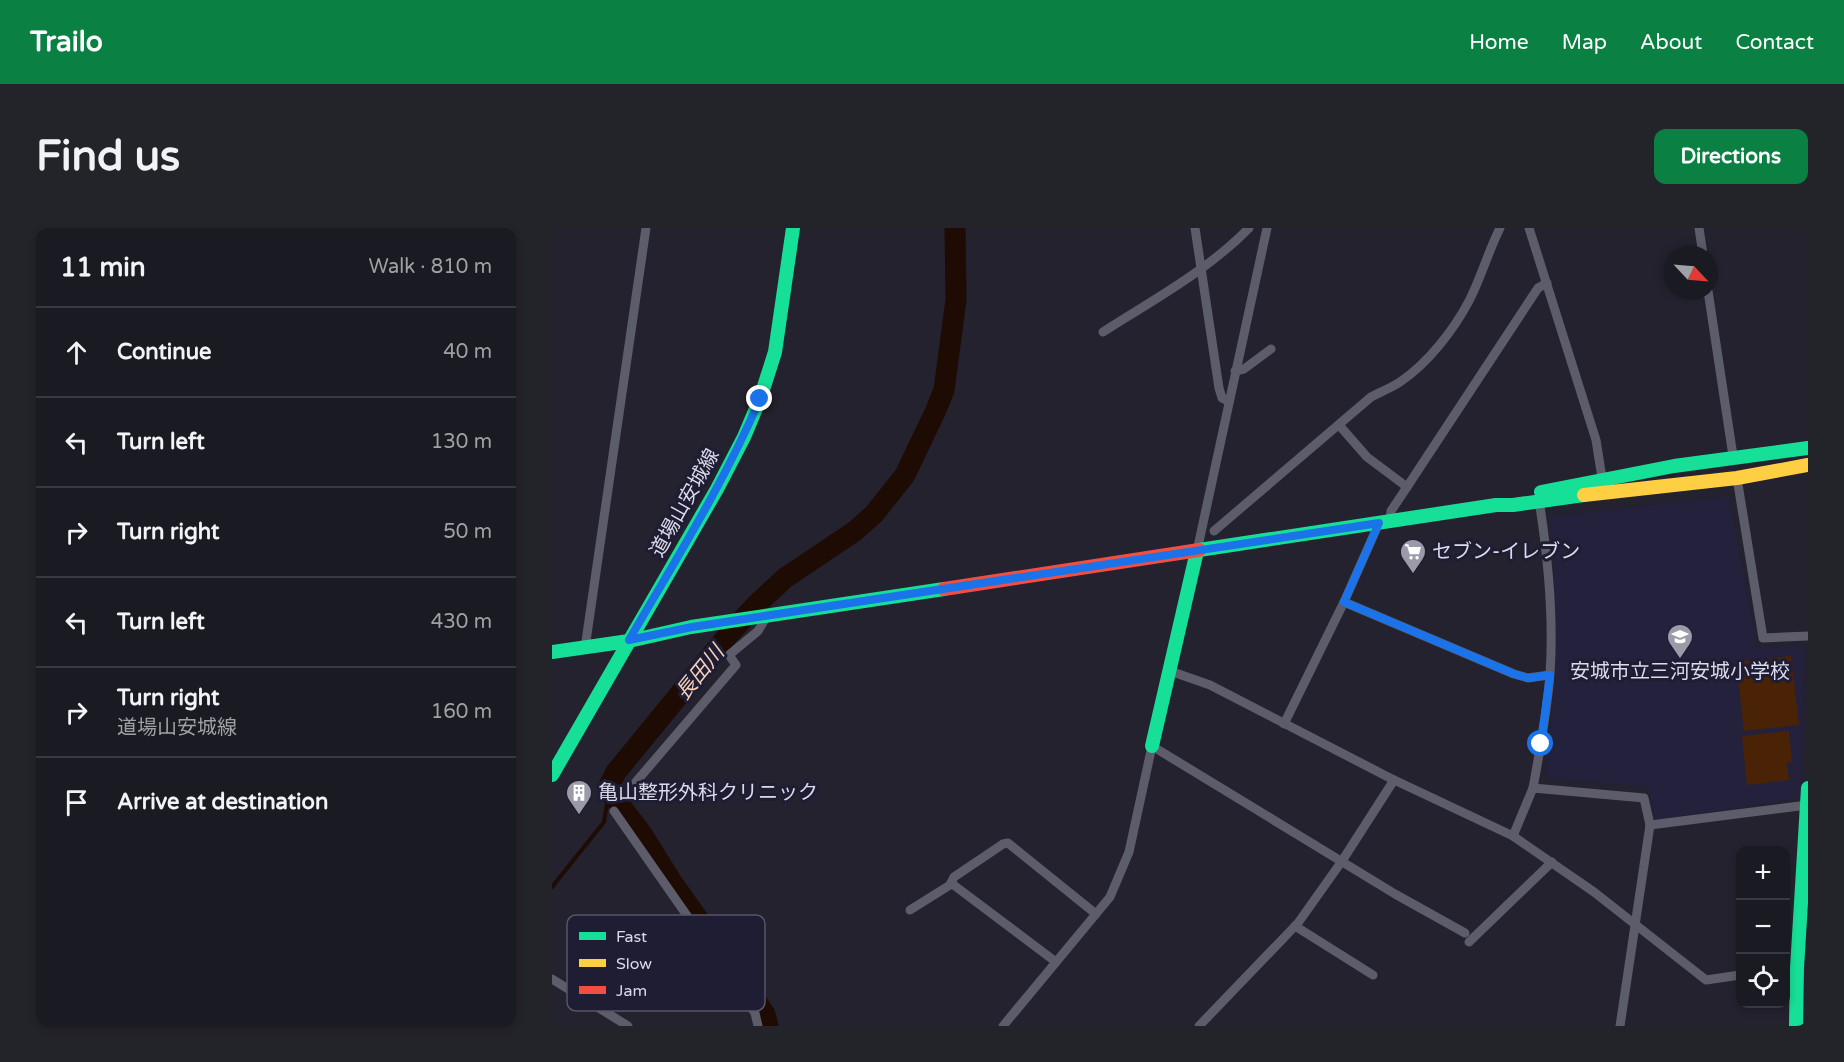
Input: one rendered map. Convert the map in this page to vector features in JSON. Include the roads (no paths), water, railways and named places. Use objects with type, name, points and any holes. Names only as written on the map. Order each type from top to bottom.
[{"type":"street","points":[[585,648],[646,228]]},
{"type":"street","name":"道場山安城線","points":[[552,775],[717,489],[744,437],[760,399],[775,352],[793,228]]},
{"type":"street","points":[[1195,228],[1219,388],[1222,398],[1228,401]]},
{"type":"street","points":[[1103,332],[1201,269],[1230,248],[1249,228]]},
{"type":"street","points":[[1003,1026],[1110,897],[1129,852],[1267,228]]},
{"type":"street","points":[[1214,531],[1371,397],[1399,382],[1435,350],[1469,301],[1500,228]]},
{"type":"street","points":[[1521,228],[1529,228],[1547,283],[1596,440],[1602,478]]},
{"type":"street","points":[[1699,228],[1702,246]]},
{"type":"street","points":[[1284,724],[1391,511],[1538,288],[1547,283]]},
{"type":"street","points":[[1709,300],[1733,456]]},
{"type":"street","points":[[1235,371],[1244,369],[1271,349]]},
{"type":"street","points":[[1339,425],[1367,457],[1407,487]]},
{"type":"street","points":[[1496,505],[1510,499],[1602,478],[1733,456],[1808,448]]},
{"type":"street","points":[[552,652],[585,648],[692,627],[1496,505],[1513,505],[1539,500],[1737,478],[1808,465]]},
{"type":"street","points":[[1737,478],[1763,638],[1808,636]]},
{"type":"street","points":[[1513,836],[1533,788],[1550,675],[1548,555],[1539,500]]},
{"type":"street","points":[[1344,602],[1514,674],[1528,678],[1550,675]]},
{"type":"street","points":[[629,790],[736,665],[729,655],[758,631],[767,616]]},
{"type":"street","points":[[1170,671],[1210,685],[1394,780],[1513,836],[1552,862],[1706,980],[1736,976]]},
{"type":"street","points":[[1152,746],[1467,938],[1552,862]]},
{"type":"street","points":[[1199,1026],[1295,926],[1342,861],[1394,780]]},
{"type":"street","points":[[1533,788],[1644,798],[1650,825],[1620,1026]]},
{"type":"street","points":[[1796,1026],[1791,969],[1808,788]]},
{"type":"street","points":[[1650,825],[1807,805]]},
{"type":"street","points":[[614,811],[687,915]]},
{"type":"street","points":[[910,910],[951,883],[954,877],[1003,844],[1008,843],[1096,914]]},
{"type":"street","points":[[951,883],[1056,962]]},
{"type":"street","points":[[1295,926],[1373,975]]},
{"type":"street","points":[[552,980],[567,989]]},
{"type":"street","points":[[603,1011],[628,1026]]},
{"type":"street","points":[[754,1011],[758,1026]]},
{"type":"waterway","name":"長田川","points":[[695,915],[642,834],[609,791],[610,784],[616,772],[729,634],[757,604],[785,578],[855,531],[874,514],[905,475],[944,390],[956,300],[955,228]]},
{"type":"waterway","points":[[552,887],[604,822],[609,791]]},
{"type":"waterway","name":"長田川","points":[[763,1011],[768,1026]]},
{"type":"place","name":"セブン-イレブン","points":[[1413,575]]},
{"type":"place","name":"安城市立三河安城小学校","points":[[1680,660]]},
{"type":"place","name":"亀山整形外科クリニック","points":[[579,816]]}]
